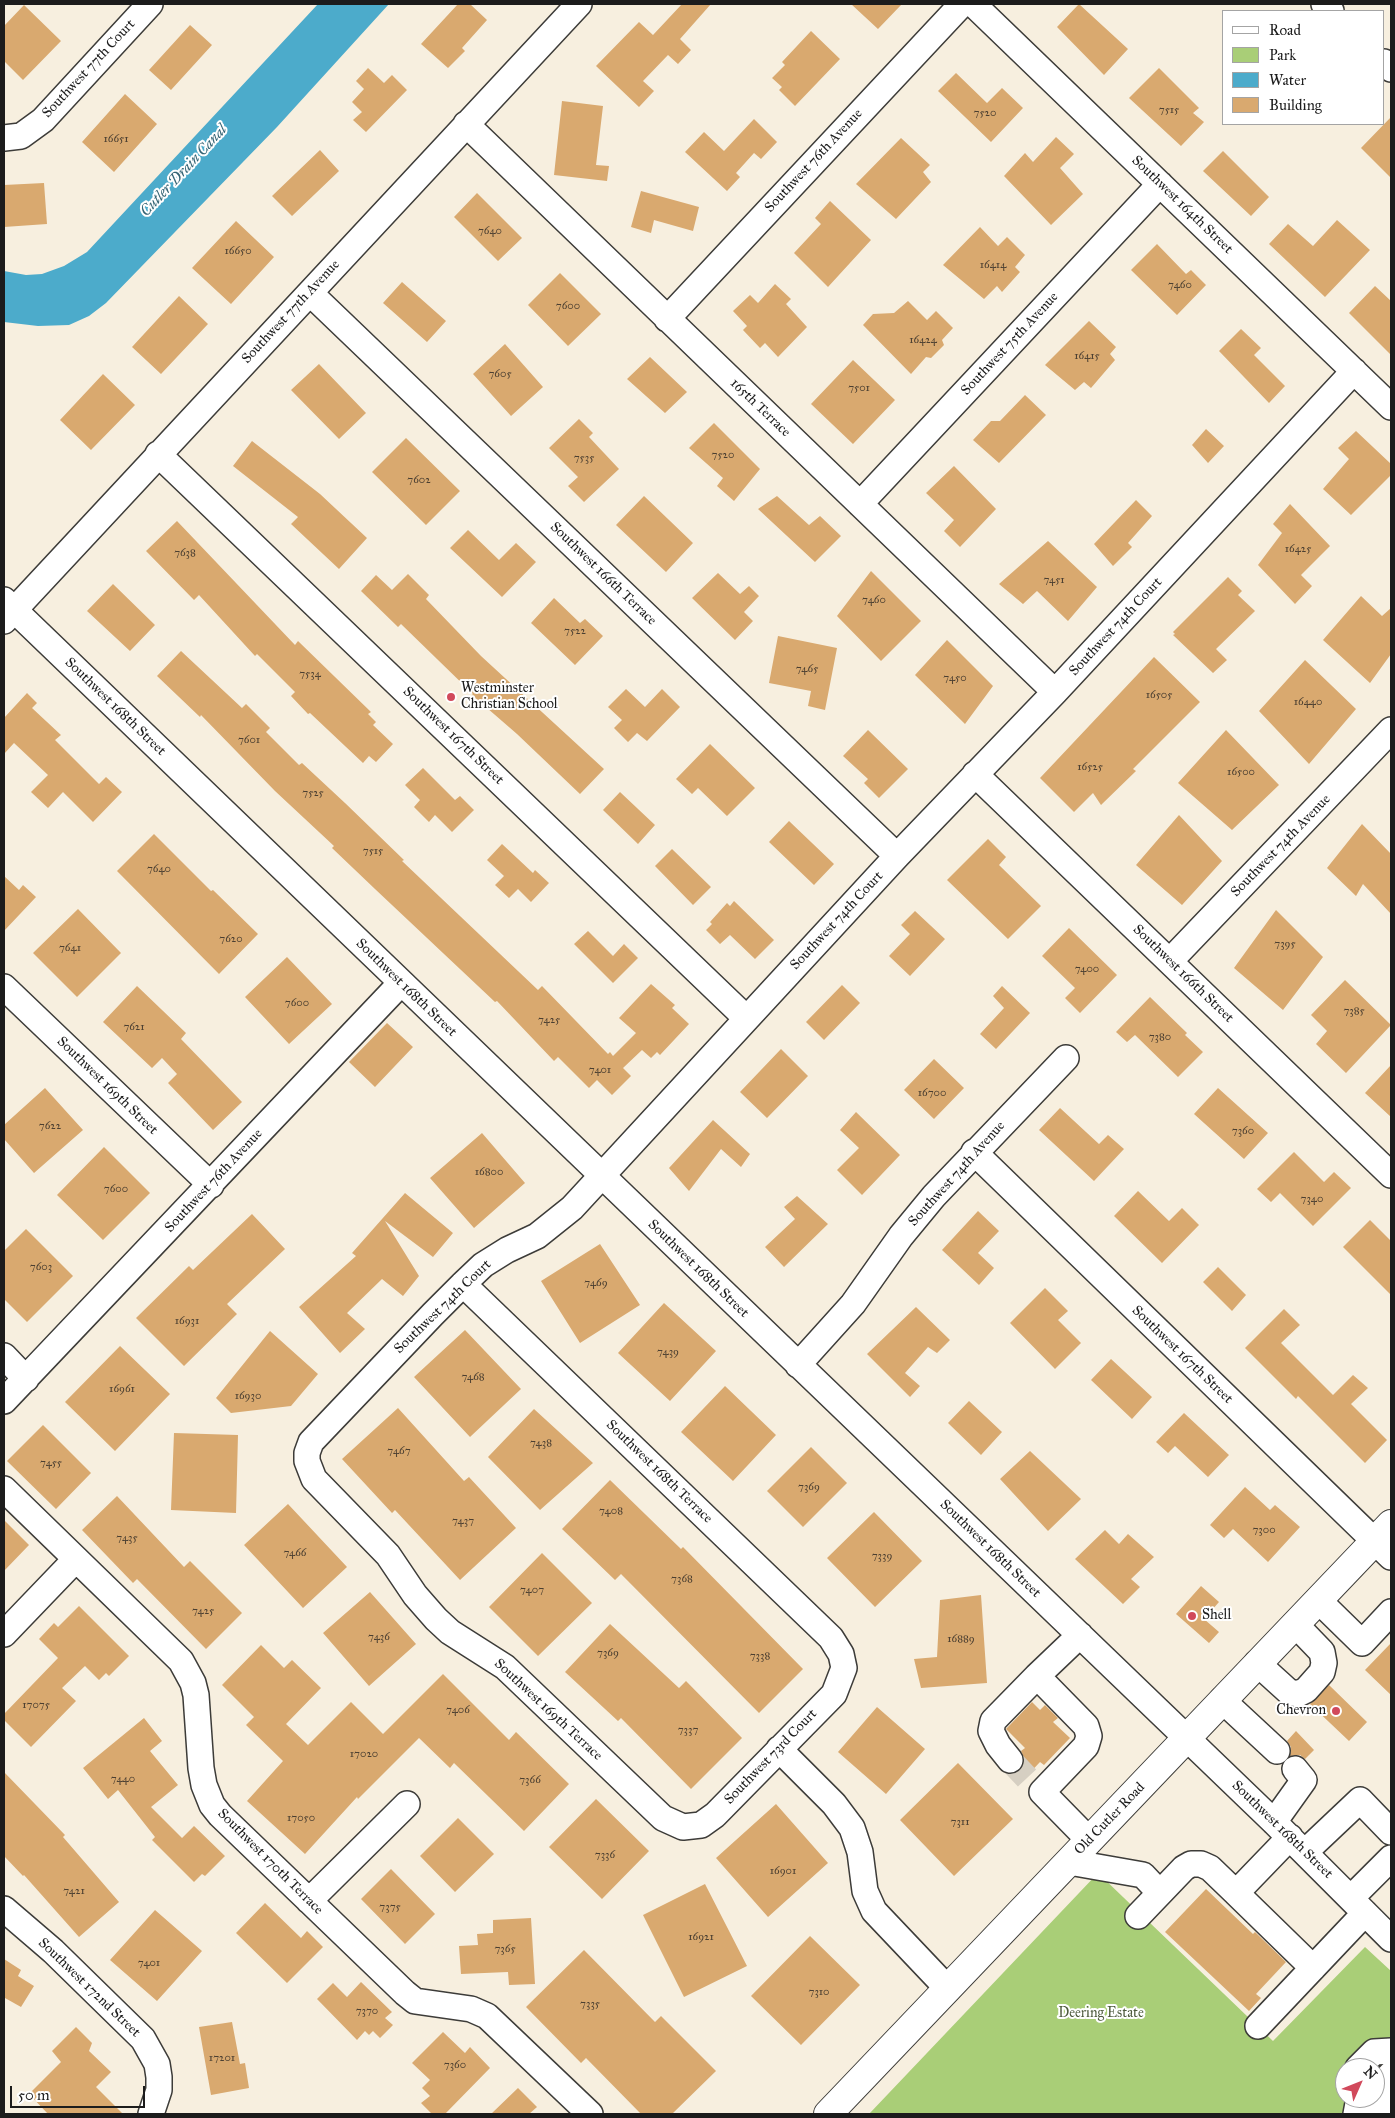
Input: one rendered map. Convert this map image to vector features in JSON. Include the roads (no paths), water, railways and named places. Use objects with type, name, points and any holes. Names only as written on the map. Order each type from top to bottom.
[{"type":"main road","name":"Old Cutler Road","points":[[828,2114],[1318,1600],[1386,1540]]},
{"type":"street","name":"Southwest 77th Court","points":[[15,135],[42,120],[150,4]]},
{"type":"street","name":"Southwest 77th Avenue","points":[[7,610],[310,293],[579,4]]},
{"type":"street","name":"Southwest 76th Avenue","points":[[667,319],[962,4]]},
{"type":"street","name":"Southwest 164th Street","points":[[972,4],[1391,407]]},
{"type":"street","name":"165th Terrace","points":[[466,124],[1055,692]]},
{"type":"street","name":"Southwest 75th Avenue","points":[[860,504],[1160,184]]},
{"type":"street","name":"Southwest 166th Terrace","points":[[310,293],[897,856]]},
{"type":"street","name":"Southwest 74th Court","points":[[307,1452],[316,1435],[463,1284],[493,1257],[548,1228],[572,1208],[897,856],[1055,692],[1354,371]]},
{"type":"street","name":"Southwest 167th Street","points":[[158,454],[746,1018]]},
{"type":"street","name":"Southwest 168th Street","points":[[7,610],[401,983],[1290,1837],[1391,1938]]},
{"type":"street","name":"Southwest 74th Avenue","points":[[1170,961],[1391,730]]},
{"type":"street","name":"Southwest 166th Street","points":[[975,774],[1391,1175]]},
{"type":"street","name":"Southwest 76th Avenue","points":[[4,1401],[401,983]]},
{"type":"street","name":"Southwest 169th Street","points":[[4,987],[211,1185]]},
{"type":"street","name":"Southwest 74th Avenue","points":[[798,1365],[853,1304],[917,1216],[974,1152],[1066,1058]]},
{"type":"street","name":"Southwest 167th Street","points":[[974,1152],[1386,1540]]},
{"type":"street","name":"Southwest 168th Terrace","points":[[463,1284],[831,1638],[840,1654],[844,1668]]},
{"type":"street","points":[[4,1356],[26,1379]]},
{"type":"street","name":"Southwest 169th Terrace","points":[[307,1452],[309,1470],[320,1488],[388,1555],[415,1595],[436,1619],[450,1632],[505,1667],[651,1808],[663,1818],[682,1827]]},
{"type":"street","name":"Southwest 170th Terrace","points":[[4,1489],[181,1661],[193,1683],[196,1696],[204,1785],[210,1801],[220,1815],[415,2001],[471,2009],[487,2016],[590,2114]]},
{"type":"street","points":[[4,1634],[76,1559]]},
{"type":"street","points":[[1318,1600],[1362,1643],[1391,1612]]},
{"type":"street","points":[[1257,1663],[1289,1692],[1298,1694],[1306,1690],[1322,1672],[1324,1663],[1322,1652],[1295,1624]]},
{"type":"street","points":[[1010,1760],[998,1745],[991,1731],[992,1722],[1080,1635]]},
{"type":"street","name":"Southwest 73rd Court","points":[[682,1827],[701,1825],[708,1820],[834,1694],[844,1668]]},
{"type":"street","points":[[1037,1676],[1086,1726],[1089,1736],[1086,1746],[1035,1784],[1089,1840]]},
{"type":"street","points":[[1222,1700],[1277,1751]]},
{"type":"street","points":[[779,1748],[834,1804],[852,1828],[860,1852],[865,1891],[874,1911],[948,1989]]},
{"type":"street","points":[[1290,1837],[1304,1780],[1295,1770]]},
{"type":"street","points":[[1236,1893],[1290,1837],[1360,1800],[1391,1832]]},
{"type":"street","points":[[309,1901],[406,1804]]},
{"type":"street","points":[[1258,2026],[1313,1968],[1391,1858]]},
{"type":"street","points":[[1069,1862],[1143,1875],[1160,1893]]},
{"type":"street","points":[[1138,1916],[1184,1868],[1191,1864],[1201,1864],[1210,1868],[1313,1968]]},
{"type":"street","name":"Southwest 172nd Street","points":[[4,1909],[53,1951],[133,2029],[151,2052],[157,2064],[159,2077],[159,2090],[151,2114]]},
{"type":"street","points":[[1368,2058],[1374,2052],[1391,2051]]},
{"type":"street","points":[[1374,2114],[1391,2100]]},
{"type":"water","name":"Cutler Drain Canal","points":[[318,4],[389,4],[277,127],[106,303],[89,316],[69,325],[38,326],[4,322],[4,271],[26,275],[42,274],[64,266],[87,252]]},
{"type":"tunnel","points":[[1010,1760],[1027,1778]]},
{"type":"place","name":"Westminster Christian School","points":[[451,697]]},
{"type":"place","name":"Shell","points":[[1192,1616]]},
{"type":"place","name":"Chevron","points":[[1336,1711]]},
{"type":"park label","name":"Deering Estate","points":[[1101,2014]]}]
